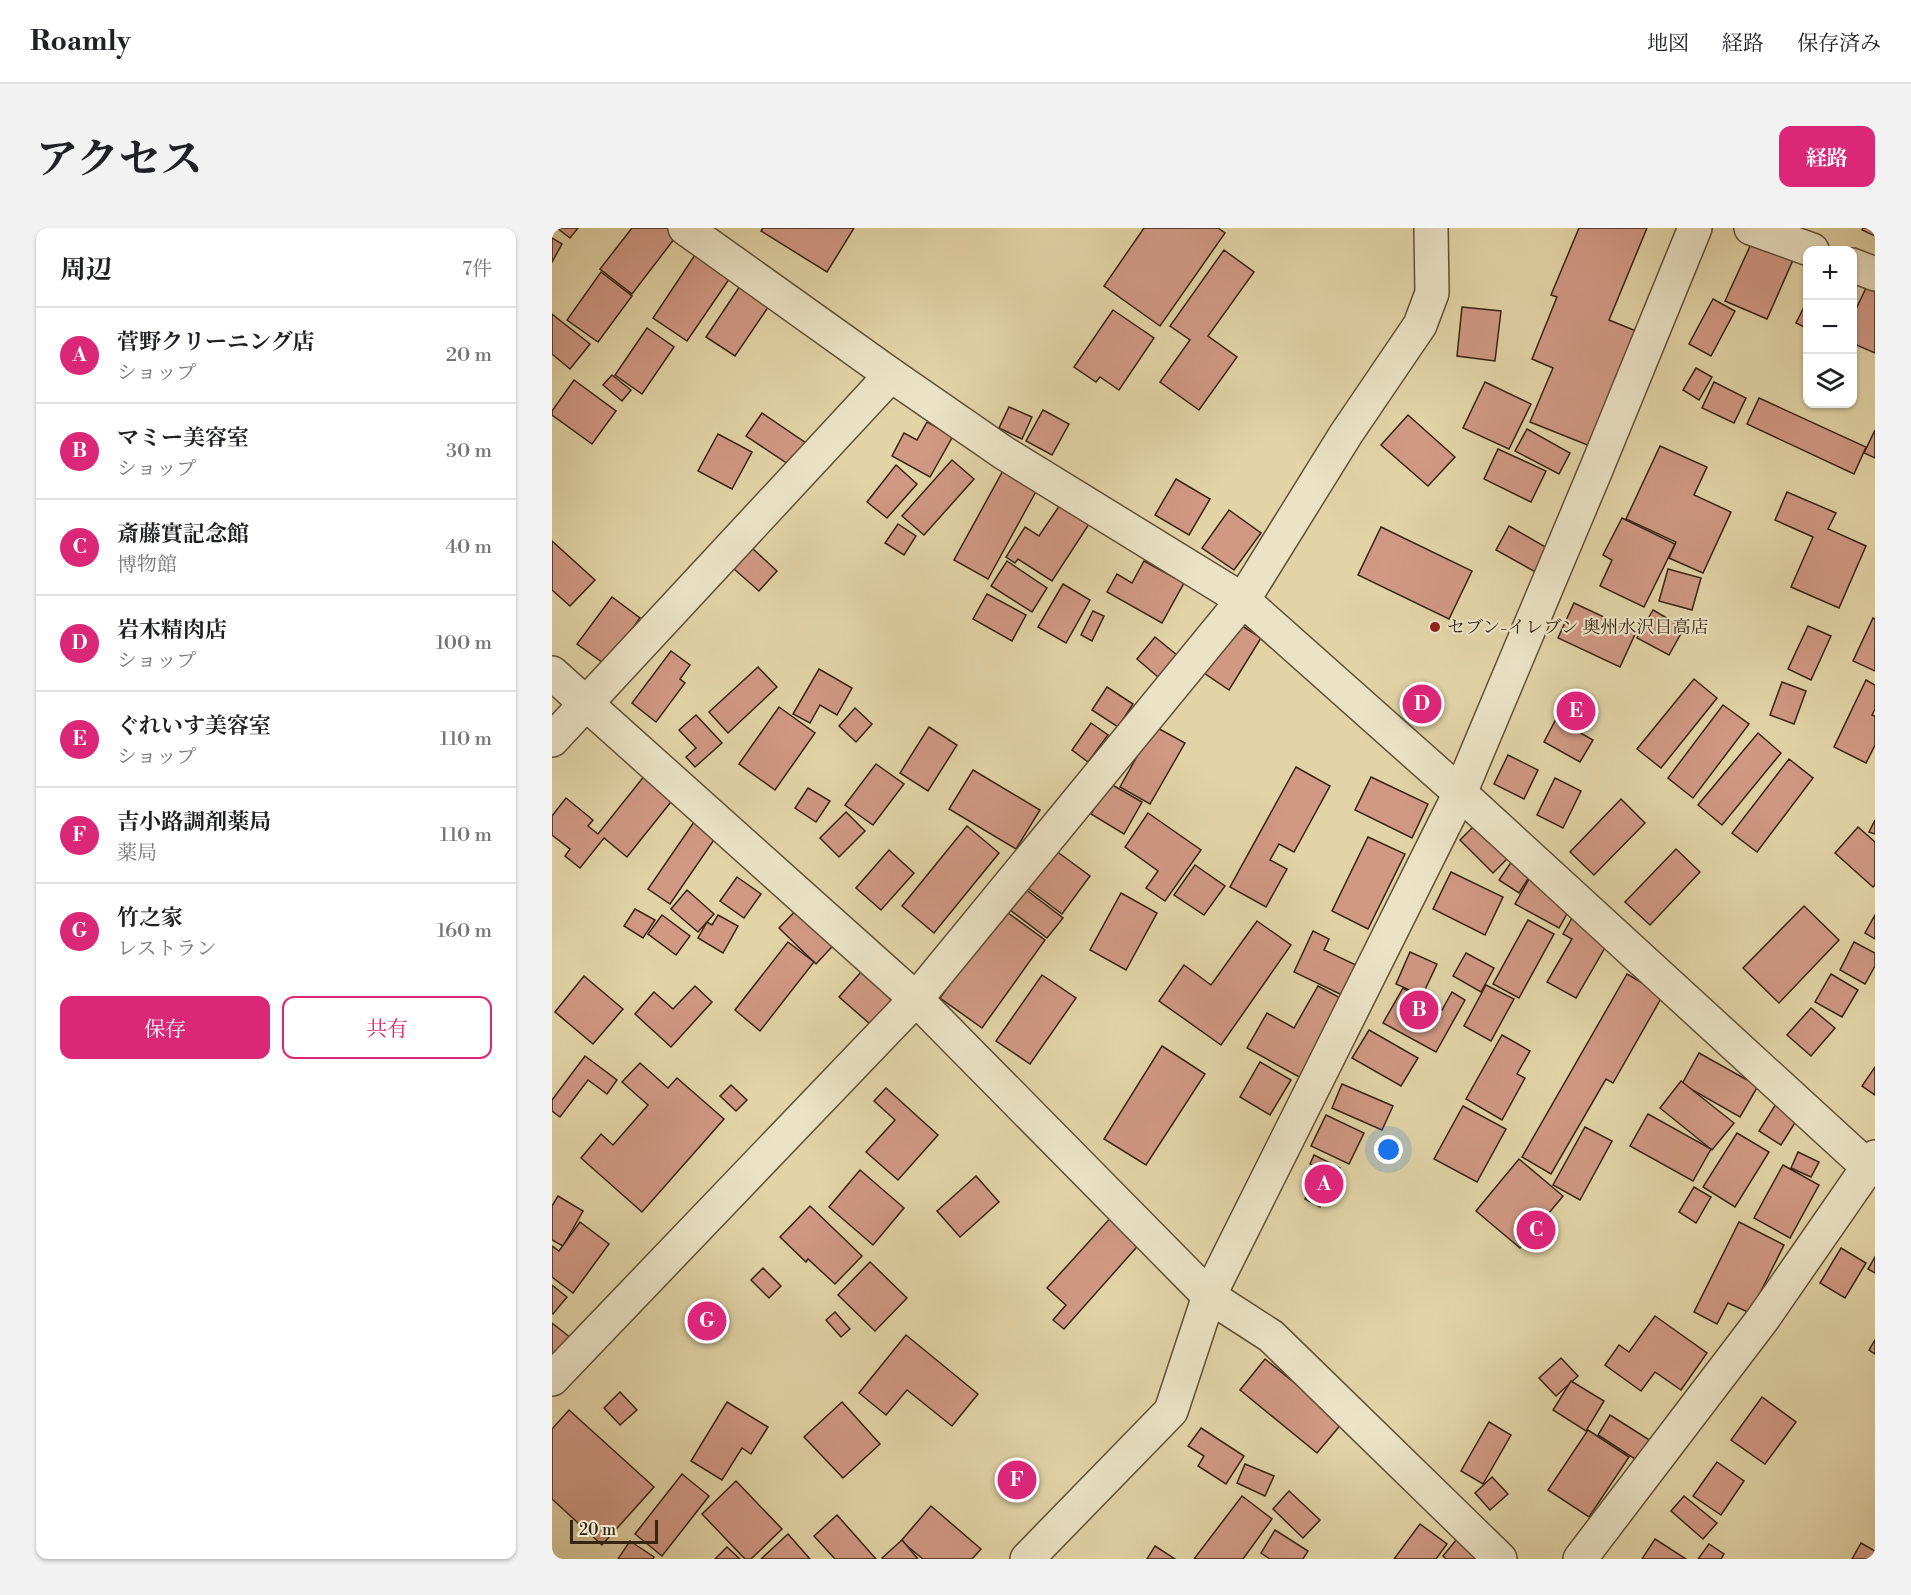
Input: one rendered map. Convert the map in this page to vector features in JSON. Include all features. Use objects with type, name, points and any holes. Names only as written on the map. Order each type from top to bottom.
[{"type":"street","points":[[685,228],[1004,453],[1243,600],[1872,1162],[1762,1320],[1580,1559]]},
{"type":"street","points":[[552,1379],[916,999],[1243,600],[1346,434],[1420,325],[1432,293],[1431,228]]},
{"type":"street","points":[[1027,1559],[1171,1411],[1209,1296],[1460,794],[1695,228]]},
{"type":"street","points":[[1751,228],[1803,247]]},
{"type":"street","points":[[1857,268],[1875,274]]},
{"type":"street","points":[[552,740],[891,375]]},
{"type":"street","points":[[552,674],[916,999],[1209,1296],[1271,1336],[1500,1559]]},
{"type":"building","points":[[557,228],[578,228],[570,238]]},
{"type":"building","points":[[632,228],[670,228],[678,234],[632,294],[600,269]]},
{"type":"building","points":[[763,228],[854,228],[827,272],[761,231]]},
{"type":"building","points":[[1144,228],[1218,228],[1225,233],[1160,326],[1104,286]]},
{"type":"building","points":[[1579,228],[1647,228],[1609,320],[1641,333],[1600,450],[1530,422],[1553,368],[1532,359],[1557,297],[1551,295]]},
{"type":"building","points":[[1863,228],[1875,228],[1875,236],[1862,230]]},
{"type":"building","points":[[1756,233],[1797,251],[1767,319],[1725,301]]},
{"type":"building","points":[[552,238],[562,244],[552,262]]},
{"type":"building","points":[[1224,250],[1254,272],[1208,336],[1237,357],[1199,410],[1160,382],[1190,340],[1170,326]]},
{"type":"building","points":[[697,252],[732,275],[687,341],[653,318]]},
{"type":"building","points":[[601,272],[632,296],[598,342],[567,320]]},
{"type":"building","points":[[746,277],[775,297],[735,356],[706,337]]},
{"type":"building","points":[[1869,282],[1875,285],[1875,353],[1857,345],[1857,307]]},
{"type":"building","points":[[1713,299],[1735,311],[1711,356],[1689,344]]},
{"type":"building","points":[[1462,307],[1501,311],[1495,361],[1457,356]]},
{"type":"building","points":[[1803,309],[1803,326],[1796,323]]},
{"type":"building","points":[[1113,310],[1154,338],[1119,390],[1100,377],[1096,382],[1074,367]]},
{"type":"building","points":[[552,314],[590,344],[570,369],[552,354]]},
{"type":"building","points":[[647,328],[674,347],[642,394],[615,375]]},
{"type":"building","points":[[1696,368],[1712,377],[1699,400],[1683,390]]},
{"type":"building","points":[[612,375],[631,390],[622,401],[603,385]]},
{"type":"building","points":[[574,380],[616,411],[592,444],[552,415],[552,411]]},
{"type":"building","points":[[1485,382],[1531,404],[1509,449],[1463,428]]},
{"type":"building","points":[[1714,382],[1746,398],[1734,423],[1702,408]]},
{"type":"building","points":[[1759,398],[1866,447],[1854,474],[1747,424]]},
{"type":"building","points":[[1009,407],[1032,417],[1022,439],[999,428]]},
{"type":"building","points":[[1043,410],[1069,424],[1052,455],[1026,441]]},
{"type":"building","points":[[762,413],[806,443],[791,466],[746,436]]},
{"type":"building","points":[[1408,415],[1455,457],[1428,486],[1381,445]]},
{"type":"building","points":[[927,422],[953,436],[930,477],[892,456],[904,433],[917,440]]},
{"type":"building","points":[[1527,429],[1570,453],[1559,474],[1515,451]]},
{"type":"building","points":[[1875,430],[1875,458],[1864,453]]},
{"type":"building","points":[[718,434],[752,452],[732,489],[698,471]]},
{"type":"building","points":[[1660,446],[1707,467],[1694,495],[1731,512],[1703,573],[1669,558],[1676,542],[1626,519]]},
{"type":"building","points":[[1498,449],[1546,471],[1531,502],[1484,479]]},
{"type":"building","points":[[952,460],[974,479],[924,535],[902,516]]},
{"type":"building","points":[[896,465],[917,484],[887,518],[867,502]]},
{"type":"building","points":[[1005,467],[1039,486],[988,579],[954,560]]},
{"type":"building","points":[[1176,479],[1210,499],[1189,535],[1155,515]]},
{"type":"building","points":[[1787,492],[1836,513],[1828,529],[1866,546],[1839,608],[1791,587],[1813,537],[1775,520]]},
{"type":"building","points":[[1064,499],[1093,518],[1052,581],[1018,559],[1015,563],[1006,557],[1025,527],[1039,536]]},
{"type":"building","points":[[1229,510],[1261,533],[1234,570],[1202,548]]},
{"type":"building","points":[[1622,518],[1675,544],[1644,607],[1600,586],[1612,560],[1603,555]]},
{"type":"building","points":[[898,524],[916,536],[904,555],[885,543]]},
{"type":"building","points":[[1509,526],[1554,552],[1541,575],[1496,550]]},
{"type":"building","points":[[1381,527],[1472,571],[1449,619],[1358,575]]},
{"type":"building","points":[[552,541],[595,580],[570,606],[552,590]]},
{"type":"building","points":[[752,548],[777,571],[759,591],[734,569]]},
{"type":"building","points":[[1007,561],[1047,588],[1032,612],[991,586]]},
{"type":"building","points":[[1144,561],[1184,583],[1162,623],[1107,592],[1117,574],[1132,583]]},
{"type":"building","points":[[1668,569],[1701,578],[1692,610],[1659,601]]},
{"type":"building","points":[[1063,584],[1090,600],[1066,643],[1038,627]]},
{"type":"building","points":[[987,594],[1026,615],[1012,641],[973,619]]},
{"type":"building","points":[[612,597],[640,618],[606,665],[577,644]]},
{"type":"building","points":[[1574,603],[1636,632],[1620,667],[1558,638]]},
{"type":"building","points":[[1653,610],[1684,628],[1669,655],[1637,638]]},
{"type":"building","points":[[1093,611],[1104,616],[1092,641],[1081,635]]},
{"type":"building","points":[[1873,618],[1875,619],[1875,671],[1853,661]]},
{"type":"building","points":[[1236,622],[1261,638],[1229,690],[1204,673]]},
{"type":"building","points":[[1808,626],[1831,636],[1811,680],[1788,669]]},
{"type":"building","points":[[1155,637],[1177,655],[1158,677],[1137,659]]},
{"type":"building","points":[[671,651],[690,665],[680,679],[685,683],[656,722],[632,703]]},
{"type":"building","points":[[758,667],[777,687],[728,733],[709,712]]},
{"type":"building","points":[[819,669],[852,688],[837,715],[820,705],[810,723],[793,714]]},
{"type":"building","points":[[1694,679],[1717,698],[1661,768],[1637,749]]},
{"type":"building","points":[[1866,680],[1875,685],[1875,709],[1872,715],[1875,716],[1875,745],[1866,763],[1834,747]]},
{"type":"building","points":[[1782,682],[1806,691],[1794,724],[1770,715]]},
{"type":"building","points":[[1107,687],[1133,704],[1118,727],[1092,710]]},
{"type":"building","points":[[1723,705],[1749,724],[1693,798],[1668,778]]},
{"type":"building","points":[[779,707],[815,733],[775,790],[739,764]]},
{"type":"building","points":[[855,708],[872,724],[856,742],[839,726]]},
{"type":"building","points":[[696,715],[722,743],[695,767],[686,757],[696,748],[679,730]]},
{"type":"building","points":[[1556,719],[1593,740],[1580,762],[1544,742]]},
{"type":"building","points":[[1091,723],[1108,735],[1088,762],[1072,750]]},
{"type":"building","points":[[1154,726],[1185,743],[1150,804],[1120,787]]},
{"type":"building","points":[[929,727],[957,745],[928,791],[900,773]]},
{"type":"building","points":[[1758,733],[1781,753],[1722,825],[1698,805]]},
{"type":"building","points":[[1508,755],[1538,770],[1524,799],[1494,784]]},
{"type":"building","points":[[1789,759],[1813,778],[1757,852],[1732,833]]},
{"type":"building","points":[[876,764],[904,784],[873,825],[845,805]]},
{"type":"building","points":[[1296,767],[1330,786],[1294,852],[1279,844],[1270,860],[1287,869],[1266,907],[1230,887]]},
{"type":"building","points":[[973,770],[1040,810],[1016,849],[949,809]]},
{"type":"building","points":[[645,775],[674,798],[627,857],[604,838],[580,868],[565,856],[570,849],[552,835],[552,816],[566,798],[593,820],[588,826],[598,834]]},
{"type":"building","points":[[1371,777],[1428,804],[1412,838],[1355,810]]},
{"type":"building","points":[[1555,778],[1581,791],[1563,828],[1537,815]]},
{"type":"building","points":[[1109,783],[1142,802],[1124,834],[1091,814]]},
{"type":"building","points":[[808,788],[830,801],[816,822],[795,808]]},
{"type":"building","points":[[1621,799],[1645,823],[1594,875],[1570,852]]},
{"type":"building","points":[[846,812],[865,831],[839,857],[820,838]]},
{"type":"building","points":[[1148,813],[1201,850],[1165,901],[1146,888],[1158,871],[1125,847]]},
{"type":"building","points":[[1482,818],[1515,851],[1493,873],[1460,840]]},
{"type":"building","points":[[1875,820],[1875,834],[1869,832]]},
{"type":"building","points":[[694,822],[716,837],[670,904],[648,889]]},
{"type":"building","points":[[967,826],[999,853],[934,933],[902,906]]},
{"type":"building","points":[[1858,827],[1875,842],[1875,885],[1873,887],[1835,853]]},
{"type":"building","points":[[1368,837],[1405,854],[1368,929],[1332,911]]},
{"type":"building","points":[[1052,848],[1090,876],[1062,914],[1025,886]]},
{"type":"building","points":[[1676,849],[1700,872],[1650,925],[1625,902]]},
{"type":"building","points":[[889,850],[914,873],[881,910],[856,888]]},
{"type":"building","points":[[1512,861],[1531,874],[1519,893],[1499,880]]},
{"type":"building","points":[[1195,865],[1225,886],[1204,915],[1174,895]]},
{"type":"building","points":[[1451,872],[1503,897],[1485,935],[1433,909]]},
{"type":"building","points":[[737,877],[761,894],[744,918],[720,901]]},
{"type":"building","points":[[1529,879],[1573,903],[1559,928],[1515,904]]},
{"type":"building","points":[[1025,889],[1063,918],[1047,938],[1010,910]]},
{"type":"building","points":[[687,890],[714,914],[698,932],[671,909]]},
{"type":"building","points":[[1121,893],[1157,913],[1126,970],[1090,950]]},
{"type":"building","points":[[805,901],[842,936],[816,964],[779,928]]},
{"type":"building","points":[[1804,906],[1839,940],[1779,1003],[1743,968]]},
{"type":"building","points":[[635,909],[655,920],[643,938],[624,926]]},
{"type":"building","points":[[1004,910],[1045,940],[982,1028],[940,998]]},
{"type":"building","points":[[662,915],[690,936],[676,955],[648,934]]},
{"type":"building","points":[[718,915],[738,926],[723,953],[698,938],[707,922],[712,925]]},
{"type":"building","points":[[1875,915],[1875,939],[1865,933]]},
{"type":"building","points":[[1572,918],[1610,939],[1576,998],[1547,982],[1572,939],[1563,934]]},
{"type":"building","points":[[1528,920],[1554,934],[1519,998],[1493,984]]},
{"type":"building","points":[[1257,921],[1291,945],[1221,1045],[1159,1001],[1184,965],[1211,985]]},
{"type":"building","points":[[1313,931],[1329,939],[1324,950],[1356,965],[1342,995],[1294,972]]},
{"type":"building","points":[[788,942],[814,962],[760,1031],[735,1010]]},
{"type":"building","points":[[1854,942],[1875,953],[1875,966],[1865,984],[1840,970]]},
{"type":"building","points":[[1410,952],[1437,964],[1422,996],[1396,984]]},
{"type":"building","points":[[1466,953],[1494,968],[1481,992],[1453,976]]},
{"type":"building","points":[[869,963],[900,990],[870,1024],[839,997]]},
{"type":"building","points":[[1627,974],[1663,995],[1613,1083],[1606,1079],[1551,1174],[1522,1157]]},
{"type":"building","points":[[1831,974],[1858,990],[1842,1017],[1815,1002]]},
{"type":"building","points":[[1042,975],[1076,998],[1030,1064],[996,1041]]},
{"type":"building","points":[[584,976],[623,1009],[593,1044],[555,1012]]},
{"type":"building","points":[[1486,985],[1514,999],[1491,1041],[1464,1026]]},
{"type":"building","points":[[695,986],[712,1002],[671,1047],[635,1014],[654,992],[673,1009]]},
{"type":"building","points":[[1318,986],[1344,1000],[1301,1078],[1247,1048],[1267,1013],[1294,1028]]},
{"type":"building","points":[[1403,988],[1442,1010],[1452,992],[1465,1000],[1436,1052],[1383,1023]]},
{"type":"building","points":[[1811,1008],[1835,1028],[1811,1056],[1787,1035]]},
{"type":"building","points":[[1369,1030],[1418,1058],[1401,1086],[1352,1058]]},
{"type":"building","points":[[1502,1035],[1530,1051],[1517,1074],[1525,1078],[1502,1120],[1466,1099]]},
{"type":"building","points":[[1162,1046],[1205,1074],[1146,1165],[1104,1139]]},
{"type":"building","points":[[1699,1053],[1758,1086],[1740,1117],[1682,1084]]},
{"type":"building","points":[[585,1056],[617,1080],[607,1094],[588,1080],[560,1117],[552,1111],[552,1100]]},
{"type":"building","points":[[1260,1062],[1291,1080],[1270,1115],[1240,1097]]},
{"type":"building","points":[[640,1063],[668,1088],[677,1078],[724,1119],[642,1212],[581,1158],[601,1134],[613,1145],[648,1105],[622,1082]]},
{"type":"building","points":[[1875,1067],[1875,1095],[1862,1086]]},
{"type":"building","points":[[1681,1081],[1734,1123],[1712,1150],[1660,1108]]},
{"type":"building","points":[[1342,1084],[1393,1106],[1382,1130],[1332,1108]]},
{"type":"building","points":[[731,1085],[747,1100],[736,1111],[720,1096]]},
{"type":"building","points":[[886,1088],[938,1135],[898,1180],[866,1152],[895,1120],[874,1101]]},
{"type":"building","points":[[1776,1104],[1798,1118],[1781,1145],[1759,1131]]},
{"type":"building","points":[[1463,1106],[1506,1129],[1477,1182],[1434,1159]]},
{"type":"building","points":[[1648,1114],[1711,1149],[1693,1181],[1630,1146]]},
{"type":"building","points":[[1326,1115],[1364,1133],[1349,1164],[1311,1146]]},
{"type":"building","points":[[1585,1127],[1612,1141],[1580,1200],[1553,1185]]},
{"type":"building","points":[[1737,1133],[1769,1152],[1735,1207],[1703,1187]]},
{"type":"building","points":[[1798,1152],[1819,1162],[1811,1177],[1791,1168]]},
{"type":"building","points":[[1314,1155],[1340,1168],[1320,1207],[1305,1199],[1320,1169],[1310,1164]]},
{"type":"building","points":[[1519,1159],[1563,1196],[1520,1248],[1476,1211]]},
{"type":"building","points":[[1783,1165],[1819,1185],[1790,1238],[1754,1218]]},
{"type":"building","points":[[860,1170],[904,1208],[873,1245],[829,1207]]},
{"type":"building","points":[[976,1176],[999,1202],[960,1237],[937,1211]]},
{"type":"building","points":[[1694,1187],[1711,1197],[1696,1223],[1679,1212]]},
{"type":"building","points":[[558,1196],[583,1211],[563,1246],[552,1240],[552,1206]]},
{"type":"building","points":[[810,1206],[862,1256],[835,1284],[808,1259],[806,1262],[780,1237]]},
{"type":"building","points":[[1114,1214],[1143,1240],[1064,1329],[1053,1320],[1066,1305],[1047,1288]]},
{"type":"building","points":[[580,1222],[609,1244],[573,1293],[552,1277],[552,1246],[559,1251]]},
{"type":"building","points":[[1739,1222],[1784,1245],[1750,1313],[1728,1303],[1717,1324],[1694,1312]]},
{"type":"building","points":[[1841,1248],[1866,1263],[1845,1298],[1820,1283]]},
{"type":"building","points":[[1875,1257],[1875,1273],[1868,1269]]},
{"type":"building","points":[[870,1262],[907,1298],[875,1331],[838,1295]]},
{"type":"building","points":[[763,1268],[781,1286],[769,1298],[751,1280]]},
{"type":"building","points":[[552,1285],[567,1297],[553,1314],[552,1313]]},
{"type":"building","points":[[835,1312],[850,1329],[841,1337],[826,1320]]},
{"type":"building","points":[[1655,1316],[1707,1353],[1681,1390],[1655,1372],[1641,1391],[1605,1365],[1619,1345],[1629,1352]]},
{"type":"building","points":[[552,1323],[571,1338],[552,1362]]},
{"type":"building","points":[[906,1335],[978,1394],[952,1426],[907,1390],[886,1415],[859,1393]]},
{"type":"building","points":[[1875,1340],[1875,1354],[1869,1350]]},
{"type":"building","points":[[1561,1358],[1578,1376],[1556,1396],[1539,1378]]},
{"type":"building","points":[[1265,1359],[1343,1422],[1317,1453],[1240,1390]]},
{"type":"building","points":[[1571,1381],[1604,1401],[1586,1431],[1553,1410]]},
{"type":"building","points":[[620,1392],[637,1410],[620,1425],[604,1408]]},
{"type":"building","points":[[1762,1397],[1796,1422],[1765,1464],[1731,1440]]},
{"type":"building","points":[[727,1402],[768,1427],[751,1454],[742,1448],[722,1480],[691,1461]]},
{"type":"building","points":[[842,1402],[880,1444],[843,1478],[804,1437]]},
{"type":"building","points":[[569,1410],[654,1487],[602,1545],[552,1499],[552,1429]]},
{"type":"building","points":[[1610,1415],[1651,1441],[1638,1461],[1598,1435]]},
{"type":"building","points":[[1489,1422],[1511,1435],[1483,1484],[1461,1471]]},
{"type":"building","points":[[1201,1428],[1244,1456],[1226,1484],[1198,1466],[1204,1456],[1188,1446]]},
{"type":"building","points":[[1588,1430],[1629,1457],[1589,1517],[1548,1490]]},
{"type":"building","points":[[1717,1462],[1744,1481],[1721,1515],[1693,1496]]},
{"type":"building","points":[[1245,1464],[1274,1476],[1265,1496],[1237,1483]]},
{"type":"building","points":[[682,1474],[709,1496],[662,1556],[635,1534]]},
{"type":"building","points":[[1492,1477],[1508,1494],[1490,1510],[1475,1493]]},
{"type":"building","points":[[736,1481],[782,1529],[751,1559],[745,1559],[702,1514]]},
{"type":"building","points":[[1289,1491],[1320,1520],[1303,1538],[1273,1509]]},
{"type":"building","points":[[1242,1496],[1272,1519],[1243,1559],[1194,1559]]},
{"type":"building","points":[[1684,1496],[1717,1523],[1703,1539],[1671,1511]]},
{"type":"building","points":[[931,1506],[981,1549],[972,1559],[923,1559],[901,1541]]},
{"type":"building","points":[[837,1515],[876,1559],[835,1559],[814,1536]]},
{"type":"building","points":[[1420,1524],[1447,1544],[1436,1559],[1394,1559]]},
{"type":"building","points":[[1275,1530],[1308,1551],[1303,1559],[1270,1559],[1261,1553]]},
{"type":"building","points":[[788,1534],[810,1559],[761,1559]]},
{"type":"building","points":[[1461,1534],[1491,1559],[1446,1559],[1443,1556]]},
{"type":"building","points":[[1655,1539],[1686,1559],[1642,1559]]},
{"type":"building","points":[[902,1540],[918,1559],[882,1558]]},
{"type":"building","points":[[630,1541],[654,1557],[653,1559],[618,1559]]},
{"type":"building","points":[[1861,1543],[1875,1551],[1875,1559],[1852,1559]]},
{"type":"building","points":[[1709,1544],[1724,1554],[1721,1559],[1698,1559]]},
{"type":"building","points":[[1155,1546],[1175,1559],[1147,1559]]},
{"type":"building","points":[[727,1547],[740,1559],[715,1559]]},
{"type":"place","name":"セブン-イレブン 奥州水沢日高店","points":[[1435,627]]},
{"type":"place","name":"岩木精肉店","points":[[1422,704]]},
{"type":"place","name":"ぐれいす美容室","points":[[1576,711]]},
{"type":"place","name":"マミー美容室","points":[[1419,1010]]},
{"type":"place","name":"菅野クリーニング店","points":[[1324,1184]]},
{"type":"place","name":"斎藤實記念館","points":[[1536,1230]]},
{"type":"place","name":"竹之家","points":[[707,1321]]},
{"type":"place","name":"吉小路調剤薬局","points":[[1017,1480]]}]
